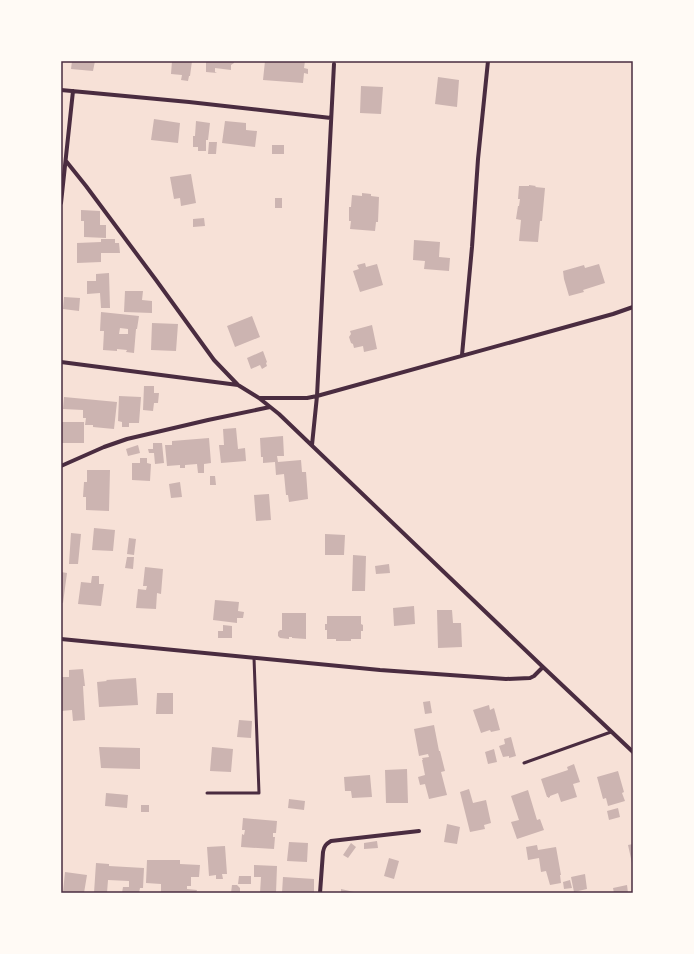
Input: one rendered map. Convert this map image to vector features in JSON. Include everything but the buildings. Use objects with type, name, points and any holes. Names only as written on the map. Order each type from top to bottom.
[{"type":"street","points":[[462,355],[478,159],[488,61]]},
{"type":"street","points":[[312,445],[317,396],[334,64]]},
{"type":"street","points":[[61,90],[182,101],[331,118]]},
{"type":"street","points":[[61,203],[73,91]]},
{"type":"street","points":[[66,161],[156,280],[214,360],[238,385],[259,398],[312,445],[633,752]]},
{"type":"street","points":[[259,398],[307,398],[317,396],[613,314],[633,307]]},
{"type":"street","points":[[61,362],[238,385]]},
{"type":"street","points":[[61,466],[104,447],[127,440],[208,420],[270,407]]},
{"type":"street","points":[[61,639],[380,670],[506,679],[530,678],[543,667]]},
{"type":"street","points":[[320,893],[323,852],[324,848],[331,841],[419,831]]},
{"type":"lane","points":[[207,793],[259,793],[254,658]]},
{"type":"lane","points":[[524,763],[611,732]]}]
